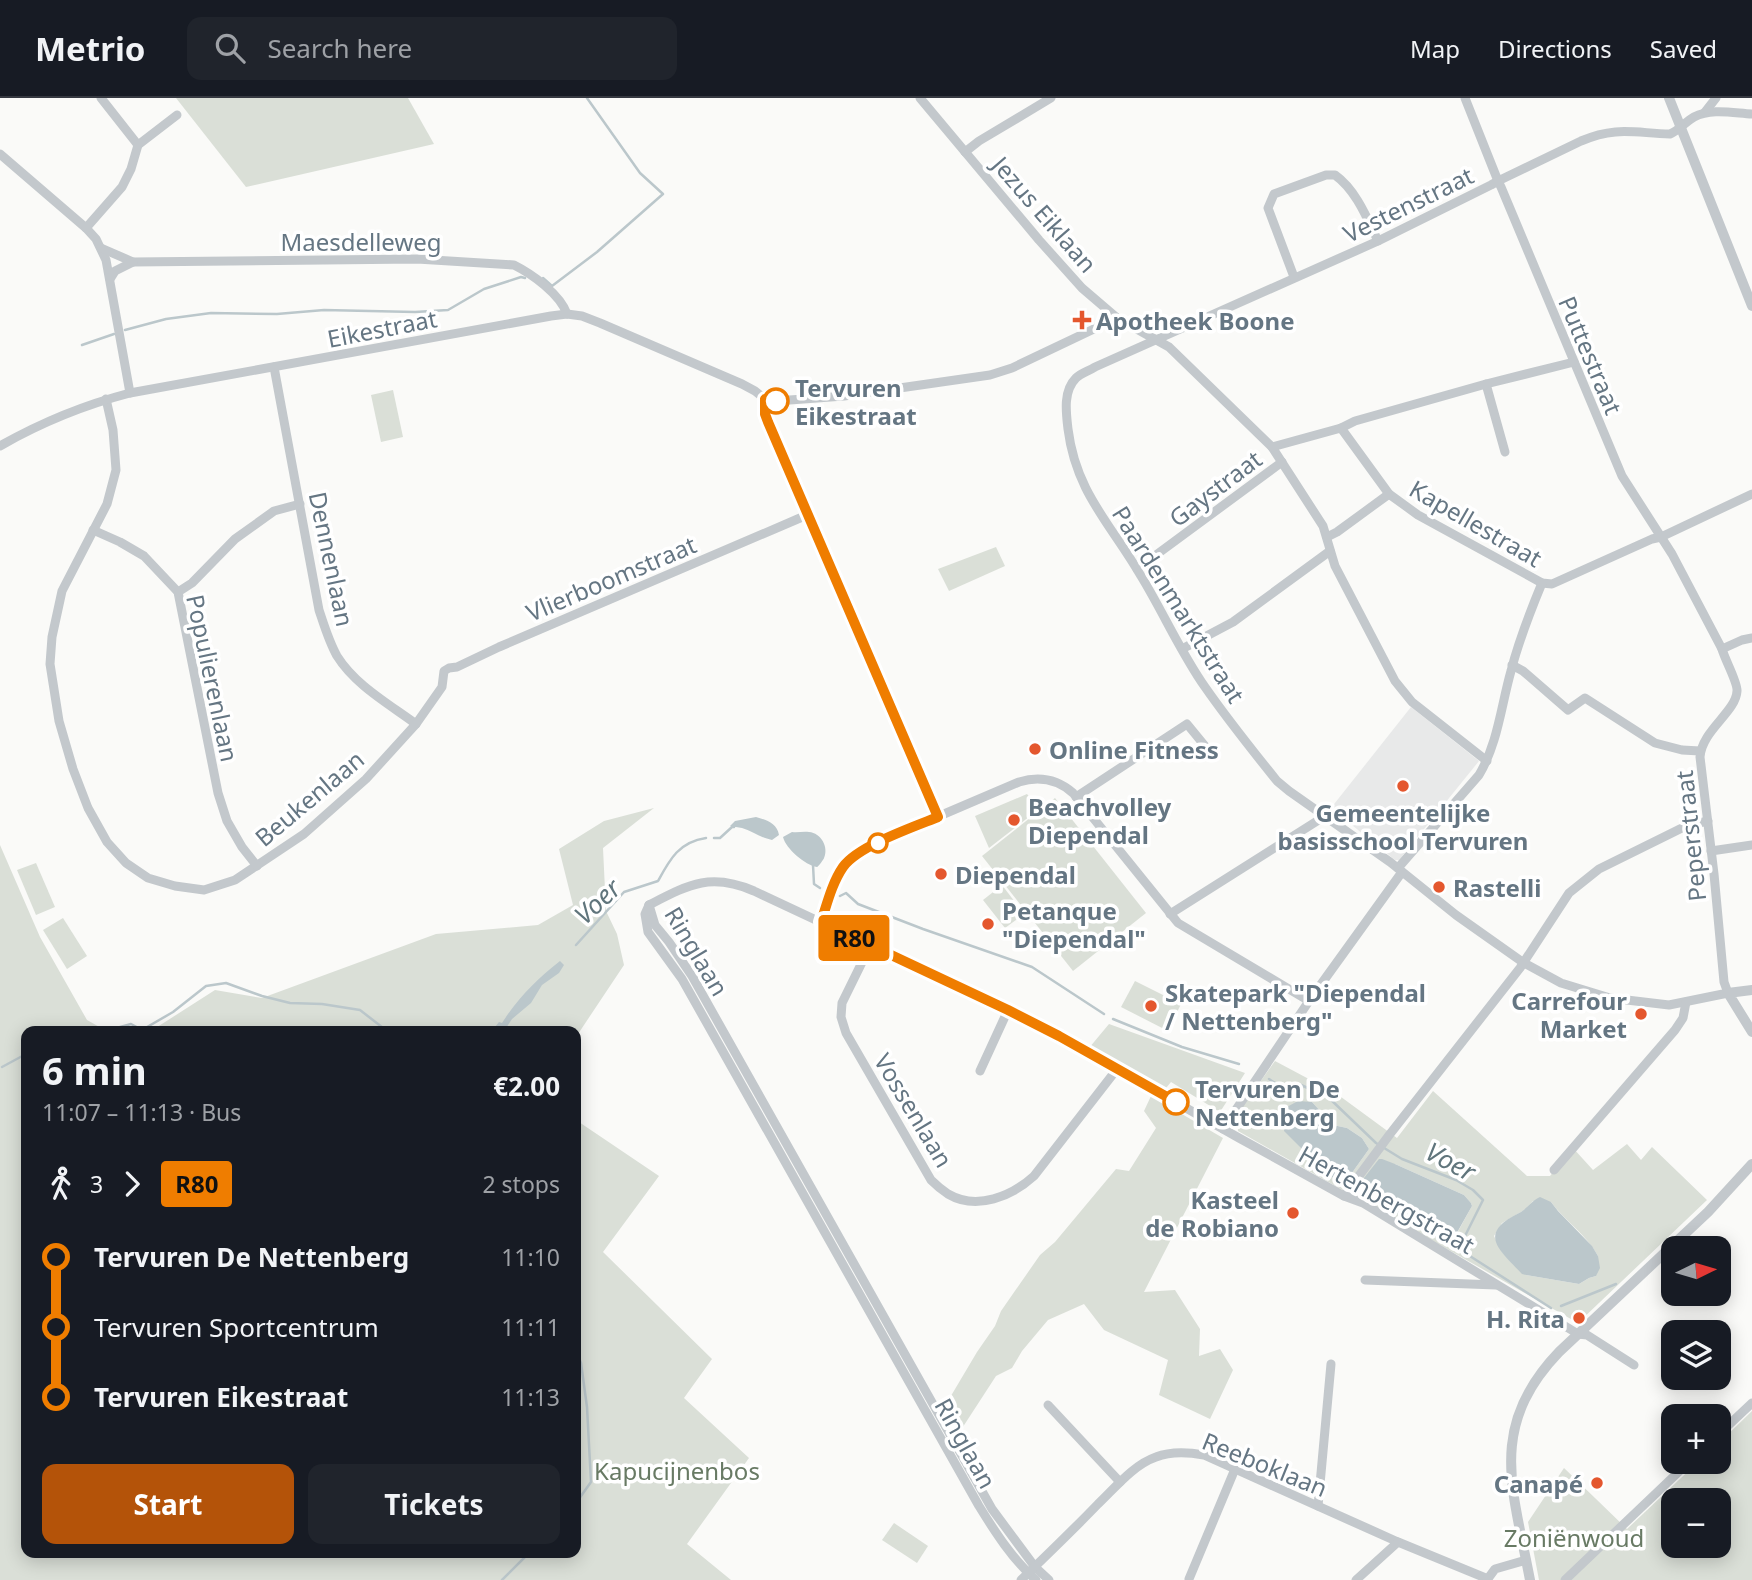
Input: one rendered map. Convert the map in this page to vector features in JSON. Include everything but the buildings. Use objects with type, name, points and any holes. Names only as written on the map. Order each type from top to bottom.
[{"type":"street","points":[[101,98],[138,145]]},
{"type":"street","name":"Jezus Eiklaan","points":[[920,98],[1082,288],[1117,318],[1169,347],[1272,447]]},
{"type":"street","points":[[965,152],[1051,98]]},
{"type":"street","name":"Puttestraat","points":[[1465,98],[1622,476],[1661,537]]},
{"type":"street","points":[[1669,98],[1752,306]]},
{"type":"street","points":[[1680,128],[1705,112],[1716,98]]},
{"type":"street","points":[[1705,112],[1752,114]]},
{"type":"street","points":[[86,228],[121,187],[131,169],[138,145],[177,116]]},
{"type":"street","name":"Vestenstraat","points":[[1155,339],[1378,241],[1581,141],[1602,134],[1625,131],[1669,134],[1680,128]]},
{"type":"street","points":[[0,155],[86,228],[102,248],[130,393]]},
{"type":"street","points":[[1294,277],[1268,208],[1274,194],[1326,175],[1335,175],[1346,184],[1365,213],[1378,241]]},
{"type":"street","name":"Maesdelleweg","points":[[102,248],[133,261],[417,259],[514,265],[528,272],[559,300],[567,314]]},
{"type":"street","points":[[110,279],[115,271],[133,261]]},
{"type":"street","name":"Eikestraat","points":[[0,446],[56,417],[130,393],[567,314],[582,316],[613,328],[742,384],[765,399]]},
{"type":"street","points":[[938,817],[768,422],[765,399],[776,401],[844,396],[990,375],[1012,368],[1117,318]]},
{"type":"street","name":"Paardenmarktstraat","points":[[1155,339],[1078,376],[1071,384],[1066,413],[1074,462],[1088,496],[1137,569],[1204,686],[1277,781],[1400,870],[1456,915],[1524,963],[1561,983],[1610,998],[1669,1005],[1728,993]]},
{"type":"street","points":[[1488,761],[1412,702],[1395,681],[1335,566],[1323,526],[1272,447],[1486,384],[1574,362]]},
{"type":"street","name":"Dennenlaan","points":[[274,367],[319,610],[327,634],[337,656],[349,670],[366,687],[416,724]]},
{"type":"street","points":[[1486,384],[1506,452]]},
{"type":"street","name":"Beukenlaan","points":[[106,399],[113,430],[116,470],[107,504],[62,591],[51,637],[50,664],[59,720],[88,808],[107,842],[127,863],[148,878],[175,886],[204,890],[235,880],[304,834],[366,779],[416,724],[442,687]]},
{"type":"street","name":"Kapellestraat","points":[[1341,428],[1389,494],[1418,515],[1542,583],[1552,583],[1661,537],[1752,494]]},
{"type":"street","name":"Gaystraat","points":[[1137,569],[1282,462]]},
{"type":"street","name":"Kapellestraat","points":[[1327,537],[1389,494]]},
{"type":"street","points":[[178,592],[192,583],[234,539],[274,511],[300,504]]},
{"type":"street","name":"Vlierboomstraat","points":[[442,687],[444,671],[449,668],[457,667],[807,515]]},
{"type":"street","name":"Populierenlaan","points":[[93,530],[120,541],[144,556],[178,592],[218,793],[227,821],[257,866]]},
{"type":"street","name":"Peperstraat","points":[[1661,537],[1723,649],[1737,685],[1733,702],[1700,751],[1724,982],[1728,993]]},
{"type":"street","points":[[1182,649],[1233,622],[1330,551]]},
{"type":"street","points":[[1223,1129],[1400,870],[1488,761],[1523,631],[1542,583]]},
{"type":"street","points":[[1723,649],[1752,638]]},
{"type":"street","points":[[1513,665],[1568,709],[1585,698],[1655,743],[1682,750],[1700,751]]},
{"type":"street","points":[[1076,797],[1187,724],[1205,746]]},
{"type":"street","points":[[821,922],[842,869],[852,858],[873,845],[1029,779],[1049,780],[1060,783],[1076,797],[1178,923],[1309,1000]]},
{"type":"street","points":[[1170,914],[1325,816]]},
{"type":"street","points":[[1344,1196],[1524,963],[1565,898],[1600,869],[1673,832],[1708,821]]},
{"type":"street","points":[[1711,851],[1752,845]]},
{"type":"street","name":"Hertenbergstraat","points":[[649,905],[686,886],[703,882],[724,882],[745,887],[821,922],[1008,1010],[1344,1196],[1363,1203],[1578,1334],[1587,1335],[1634,1365]]},
{"type":"street","name":"Ringlaan","points":[[649,905],[655,925],[692,976],[1030,1575],[1049,1580]]},
{"type":"street","name":"Vossenlaan","points":[[870,946],[842,1003],[841,1017],[846,1033],[931,1180],[950,1195],[969,1201],[981,1200],[1009,1195],[1022,1187],[1034,1176],[1117,1069]]},
{"type":"street","points":[[1752,990],[1728,993],[1752,1032]]},
{"type":"street","points":[[1554,1170],[1675,1030],[1682,1018],[1686,1002]]},
{"type":"street","points":[[980,1071],[1008,1010]]},
{"type":"street","points":[[1530,1580],[1510,1477],[1511,1448],[1521,1405],[1539,1373],[1559,1352],[1708,1212],[1752,1164]]},
{"type":"street","points":[[1365,1280],[1497,1285]]},
{"type":"street","points":[[1318,1506],[1331,1364]]},
{"type":"street","points":[[1731,1422],[1752,1403]]},
{"type":"street","points":[[1048,1405],[1121,1482]]},
{"type":"street","name":"Reeboklaan","points":[[1030,1575],[1144,1462],[1174,1452],[1188,1452],[1204,1455],[1488,1580]]},
{"type":"street","points":[[1189,1579],[1235,1469]]},
{"type":"street","points":[[1565,1580],[1676,1474]]},
{"type":"street","points":[[1356,1580],[1398,1542]]},
{"type":"street","points":[[1488,1580],[1495,1569],[1526,1560]]},
{"type":"shaded area","name":"Gemeentelijke basisschool Tervuren","points":[[1411,707],[1479,761],[1399,860],[1395,860],[1331,808]]},
{"type":"shaded area","points":[[756,817],[773,825],[779,835],[772,840],[730,826],[735,821]]},
{"type":"shaded area","points":[[792,832],[809,832],[820,838],[825,845],[825,854],[818,867],[802,860],[788,846],[783,837]]},
{"type":"shaded area","points":[[560,961],[564,965],[559,973],[542,985],[531,1003],[507,1026],[496,1026],[499,1022],[502,1023],[528,989]]},
{"type":"shaded area","points":[[1298,1101],[1312,1102],[1333,1125],[1347,1128],[1362,1138],[1369,1149],[1349,1177],[1338,1180],[1328,1175],[1284,1131],[1285,1108]]},
{"type":"shaded area","points":[[1379,1159],[1464,1195],[1472,1206],[1454,1238],[1450,1240],[1436,1237],[1360,1191],[1360,1183]]},
{"type":"shaded area","points":[[1540,1197],[1551,1202],[1592,1246],[1598,1256],[1600,1268],[1596,1276],[1579,1284],[1522,1274],[1500,1250],[1495,1235],[1498,1228]]},
{"type":"green space","points":[[176,98],[408,98],[434,144],[246,187]]},
{"type":"green space","points":[[393,390],[403,437],[381,442],[371,395]]},
{"type":"green space","points":[[996,547],[1005,566],[949,591],[938,569]]},
{"type":"green space","points":[[1027,794],[1039,809],[989,848],[975,816]]},
{"type":"green space","points":[[1055,798],[1146,913],[1073,971],[982,856]]},
{"type":"green space","points":[[654,808],[603,848],[606,911],[617,934],[624,965],[581,1030],[581,1026],[159,1026],[215,990],[262,998],[436,934],[538,925],[573,905],[559,849],[604,821]]},
{"type":"green space","name":"Kapucijnenbos","points":[[0,845],[40,937],[87,1020],[98,1026],[21,1026],[21,1558],[581,1558],[581,1123],[659,1176],[603,1252],[712,1359],[684,1398],[749,1458],[687,1544],[731,1580],[0,1580]]},
{"type":"green space","points":[[36,863],[55,907],[36,915],[17,870]]},
{"type":"green space","points":[[1002,885],[1024,914],[1005,928],[983,900]]},
{"type":"green space","points":[[63,918],[87,956],[67,969],[43,930]]},
{"type":"green space","name":"Skatepark \"Diependal / Nettenberg\"","points":[[1135,981],[1181,1004],[1168,1031],[1121,1007]]},
{"type":"green space","points":[[1109,1024],[1245,1073],[1220,1112],[1171,1082],[1166,1088],[1089,1048]]},
{"type":"green space","points":[[1275,1061],[1337,1094],[1397,1138],[1433,1091],[1527,1176],[1550,1176],[1573,1148],[1593,1170],[1627,1144],[1641,1160],[1652,1147],[1707,1200],[1669,1236],[1661,1236],[1661,1244],[1578,1323],[1238,1131],[1237,1114]],"holes":[[[1312,1102],[1333,1125],[1347,1128],[1362,1138],[1369,1149],[1345,1179],[1328,1175],[1285,1131]],[[1395,1164],[1464,1195],[1471,1203],[1472,1206],[1456,1235],[1436,1237],[1359,1188],[1360,1182]],[[1533,1201],[1551,1202],[1593,1248],[1598,1256],[1596,1276],[1579,1284],[1526,1275],[1502,1252],[1494,1236],[1502,1223],[1526,1209]]]},
{"type":"green space","points":[[1151,1096],[1223,1138],[1144,1292],[1175,1290],[1200,1329],[1199,1356],[1220,1349],[1233,1370],[1210,1419],[1159,1395],[1168,1360],[1104,1330],[1084,1304],[1048,1320],[1022,1351],[1012,1368],[996,1376],[957,1436],[942,1411],[995,1326],[1001,1311],[1040,1255],[1055,1242],[1116,1169],[1129,1171],[1156,1128],[1144,1111]]},
{"type":"green space","name":"Zoniënwoud","points":[[1752,1411],[1752,1580],[1539,1580],[1528,1522],[1564,1468],[1627,1529],[1661,1497],[1661,1558],[1731,1558],[1731,1488],[1670,1488],[1685,1474],[1731,1474],[1731,1431]]},
{"type":"green space","points":[[894,1523],[928,1546],[917,1563],[882,1540]]},
{"type":"waterway","points":[[543,278],[552,286],[597,252],[663,194],[640,173],[587,98]]},
{"type":"waterway","points":[[125,330],[166,319],[211,313],[448,310],[484,289],[525,278]]},
{"type":"waterway","points":[[82,345],[114,334]]},
{"type":"waterway","name":"Voer","points":[[714,838],[720,838],[734,827]]},
{"type":"waterway","name":"Voer","points":[[576,945],[624,892],[658,881],[676,853],[689,843],[706,838]]},
{"type":"waterway","name":"Voer","points":[[813,865],[814,884],[820,888]]},
{"type":"waterway","name":"Voer","points":[[840,896],[846,893],[858,904],[1032,967],[1104,1014]]},
{"type":"waterway","points":[[149,1026],[173,1012],[206,986],[226,983],[290,1003],[322,1004],[360,1010],[381,1026]]},
{"type":"waterway","name":"Voer","points":[[1113,1019],[1182,1047],[1239,1064]]},
{"type":"waterway","points":[[124,1026],[135,1026]]},
{"type":"waterway","points":[[2,1067],[21,1057]]},
{"type":"waterway","name":"Voer","points":[[1269,1079],[1287,1091],[1301,1085],[1328,1097],[1376,1143],[1402,1159],[1456,1180],[1473,1190],[1483,1200],[1461,1244],[1462,1251],[1551,1308]]},
{"type":"waterway","name":"Voer","points":[[1561,1306],[1616,1284]]},
{"type":"waterway","name":"Voer","points":[[581,1363],[587,1407],[591,1482],[581,1496]]},
{"type":"waterway","name":"Voer","points":[[502,1580],[524,1558]]},
{"type":"bus line","name":"R80","points":[[776,401],[765,399],[768,422],[938,817],[873,845],[852,858],[842,869],[821,922],[1008,1010],[1176,1102]]},
{"type":"place","name":"Apotheek Boone","points":[[1082,320]]},
{"type":"place","name":"Tervuren Eikestraat","points":[[776,401]]},
{"type":"place","name":"Online Fitness","points":[[1035,749]]},
{"type":"place","name":"Gemeentelijke basisschool Tervuren","points":[[1403,786]]},
{"type":"place","name":"Beachvolley Diependal","points":[[1014,820]]},
{"type":"place","name":"Diependal","points":[[941,874]]},
{"type":"place","name":"Rastelli","points":[[1439,887]]},
{"type":"place","name":"Petanque \"Diependal\"","points":[[988,924]]},
{"type":"place","name":"Skatepark \"Diependal / Nettenberg\"","points":[[1151,1006]]},
{"type":"place","name":"Carrefour Market","points":[[1641,1014]]},
{"type":"place","name":"Tervuren De Nettenberg","points":[[1176,1102]]},
{"type":"place","name":"Kasteel de Robiano","points":[[1293,1213]]},
{"type":"place","name":"H. Rita","points":[[1579,1318]]},
{"type":"place","name":"Canapé","points":[[1597,1483]]}]
